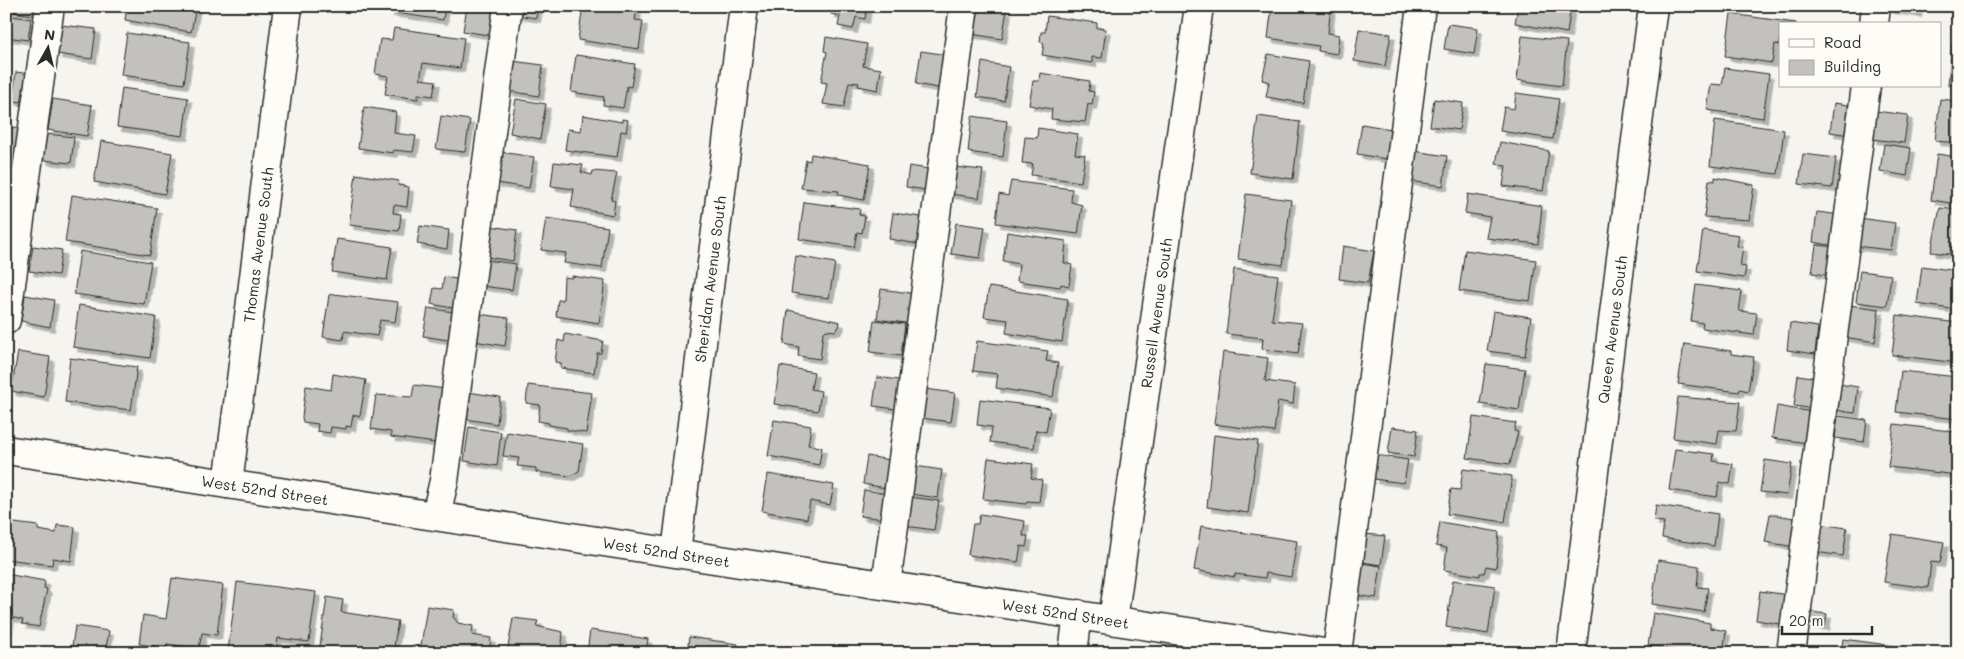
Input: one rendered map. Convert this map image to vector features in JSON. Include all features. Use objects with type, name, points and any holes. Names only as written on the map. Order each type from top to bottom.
[{"type":"street","points":[[6,320],[50,6]]},
{"type":"street","name":"Thomas Avenue South","points":[[228,484],[288,6]]},
{"type":"street","points":[[436,516],[444,481],[508,6]]},
{"type":"street","name":"Sheridan Avenue South","points":[[676,552],[744,6]]},
{"type":"street","points":[[886,585],[964,6]]},
{"type":"street","name":"Russell Avenue South","points":[[1113,620],[1199,6]]},
{"type":"street","points":[[1337,653],[1421,6]]},
{"type":"street","name":"Queen Avenue South","points":[[1571,653],[1653,6]]},
{"type":"street","points":[[1874,22],[1876,6]]},
{"type":"street","points":[[1792,653],[1866,88]]},
{"type":"street","name":"West 52nd Street","points":[[6,450],[1324,653]]},
{"type":"street","points":[[1073,653],[1078,614]]},
{"type":"building","points":[[6,6],[35,6],[34,15],[6,11]]},
{"type":"building","points":[[127,6],[196,6],[191,32],[125,20]]},
{"type":"building","points":[[390,6],[445,6],[443,20],[389,12]]},
{"type":"building","points":[[467,6],[498,6],[494,36],[463,31]]},
{"type":"building","points":[[518,6],[538,6],[536,18],[516,15]]},
{"type":"building","points":[[583,6],[608,6],[637,10],[635,20],[643,21],[639,49],[578,40]]},
{"type":"building","points":[[832,6],[867,6],[865,19],[856,17],[853,29],[838,26],[840,16],[831,14]]},
{"type":"building","points":[[976,6],[1007,10],[1002,39],[971,34]]},
{"type":"building","points":[[1272,6],[1331,6],[1328,33],[1339,35],[1337,54],[1318,51],[1319,46],[1268,38]]},
{"type":"building","points":[[1518,6],[1571,6],[1567,33],[1515,23]]},
{"type":"building","points":[[1889,6],[1918,6],[1917,13],[1889,9]]},
{"type":"building","points":[[1731,14],[1789,22],[1779,22],[1779,45],[1775,44],[1772,63],[1725,56]]},
{"type":"building","points":[[6,15],[31,19],[28,40],[6,37]]},
{"type":"building","points":[[1047,16],[1097,23],[1097,28],[1106,29],[1102,58],[1092,57],[1092,63],[1042,55],[1044,43],[1040,42],[1041,32],[1045,32]]},
{"type":"building","points":[[1448,24],[1478,28],[1474,54],[1444,49]]},
{"type":"building","points":[[61,25],[96,29],[92,59],[57,54]]},
{"type":"building","points":[[394,28],[464,38],[460,68],[423,63],[420,79],[436,81],[433,96],[418,94],[418,99],[385,94],[388,76],[375,74],[380,39],[392,40]]},
{"type":"building","points":[[1359,29],[1391,34],[1385,66],[1354,61]]},
{"type":"building","points":[[127,33],[190,42],[184,84],[121,75]]},
{"type":"building","points":[[1522,36],[1567,41],[1562,86],[1517,80]]},
{"type":"building","points":[[826,37],[867,44],[863,66],[881,69],[878,90],[858,86],[859,83],[849,82],[844,107],[823,104],[827,83],[821,82],[827,52],[824,51]]},
{"type":"building","points":[[1952,44],[1958,45],[1958,87],[1948,85]]},
{"type":"building","points":[[921,51],[948,55],[943,89],[916,84]]},
{"type":"building","points":[[1268,54],[1309,61],[1303,103],[1266,97],[1269,82],[1262,80]]},
{"type":"building","points":[[576,55],[635,64],[631,87],[627,86],[623,108],[603,105],[604,97],[571,92]]},
{"type":"building","points":[[512,61],[543,65],[539,96],[508,91]]},
{"type":"building","points":[[982,62],[1009,67],[1004,101],[977,97]]},
{"type":"building","points":[[1725,68],[1769,74],[1763,118],[1707,110],[1711,84],[1722,85]]},
{"type":"building","points":[[16,72],[37,75],[34,103],[12,101]]},
{"type":"building","points":[[1040,73],[1090,81],[1089,91],[1094,92],[1092,105],[1088,104],[1085,122],[1051,119],[1052,109],[1029,105],[1033,81],[1039,81]]},
{"type":"building","points":[[122,88],[188,98],[183,136],[117,127]]},
{"type":"building","points":[[1516,93],[1559,99],[1553,139],[1500,131],[1504,107],[1514,109]]},
{"type":"building","points":[[53,99],[92,105],[87,136],[48,130]]},
{"type":"building","points":[[516,99],[546,104],[540,139],[510,133]]},
{"type":"building","points":[[1434,99],[1463,103],[1459,130],[1430,126]]},
{"type":"building","points":[[1940,99],[1958,101],[1958,143],[1935,141]]},
{"type":"building","points":[[1834,103],[1855,106],[1850,135],[1830,132]]},
{"type":"building","points":[[364,107],[396,112],[394,133],[416,136],[413,152],[393,150],[393,153],[358,148]]},
{"type":"building","points":[[1875,111],[1908,115],[1904,143],[1872,139]]},
{"type":"building","points":[[583,115],[622,122],[622,119],[628,120],[626,132],[621,131],[617,157],[565,150],[568,129],[581,131]]},
{"type":"building","points":[[441,116],[470,120],[465,152],[436,149]]},
{"type":"building","points":[[972,116],[1007,121],[1003,157],[968,152]]},
{"type":"building","points":[[1258,116],[1300,122],[1293,179],[1250,173]]},
{"type":"building","points":[[1715,120],[1784,130],[1778,174],[1710,166]]},
{"type":"building","points":[[1362,124],[1391,129],[1386,159],[1357,154]]},
{"type":"building","points":[[6,126],[25,129],[20,159],[6,157]]},
{"type":"building","points":[[1038,128],[1078,134],[1075,154],[1085,155],[1081,182],[1031,175],[1033,164],[1022,163],[1025,137],[1037,138]]},
{"type":"building","points":[[46,134],[74,137],[71,163],[43,160]]},
{"type":"building","points":[[101,141],[172,153],[165,194],[94,182]]},
{"type":"building","points":[[1500,142],[1549,151],[1543,191],[1503,186],[1506,166],[1496,164]]},
{"type":"building","points":[[1884,144],[1911,148],[1907,176],[1880,171]]},
{"type":"building","points":[[1414,151],[1447,156],[1443,186],[1410,181]]},
{"type":"building","points":[[500,152],[534,157],[529,188],[496,183]]},
{"type":"building","points":[[811,154],[870,164],[864,200],[838,195],[839,191],[801,188],[806,160],[810,161]]},
{"type":"building","points":[[1803,154],[1836,158],[1832,188],[1799,184]]},
{"type":"building","points":[[1937,154],[1958,157],[1958,204],[1931,200]]},
{"type":"building","points":[[554,162],[583,165],[581,172],[592,175],[593,171],[617,173],[611,200],[615,201],[613,215],[571,207],[574,189],[551,186]]},
{"type":"building","points":[[909,166],[935,170],[932,191],[906,187]]},
{"type":"building","points":[[954,167],[983,170],[979,198],[950,194]]},
{"type":"building","points":[[356,174],[399,181],[398,185],[409,187],[407,207],[394,205],[393,213],[401,214],[399,231],[349,225]]},
{"type":"building","points":[[1715,177],[1754,185],[1749,220],[1704,217],[1709,180],[1715,181]]},
{"type":"building","points":[[1011,181],[1072,189],[1071,202],[1082,205],[1078,234],[996,223],[999,194],[1008,196]]},
{"type":"building","points":[[1246,194],[1291,200],[1283,265],[1238,259]]},
{"type":"building","points":[[1468,194],[1542,206],[1538,244],[1486,238],[1490,217],[1465,213]]},
{"type":"building","points":[[72,195],[157,208],[150,255],[65,242]]},
{"type":"building","points":[[804,202],[860,209],[859,215],[865,216],[862,233],[857,232],[854,247],[799,239]]},
{"type":"building","points":[[1940,208],[1958,210],[1958,245],[1951,244],[1950,254],[1931,252]]},
{"type":"building","points":[[1817,212],[1840,215],[1835,246],[1813,242]]},
{"type":"building","points":[[893,213],[928,218],[924,245],[889,239]]},
{"type":"building","points":[[546,218],[608,227],[602,268],[564,263],[566,253],[541,250]]},
{"type":"building","points":[[1859,218],[1895,223],[1891,250],[1855,246]]},
{"type":"building","points":[[956,223],[985,227],[980,258],[951,254]]},
{"type":"building","points":[[420,226],[449,230],[447,249],[417,244]]},
{"type":"building","points":[[490,226],[517,230],[513,261],[486,257]]},
{"type":"building","points":[[1703,230],[1739,235],[1737,246],[1743,247],[1740,266],[1746,267],[1744,278],[1697,271]]},
{"type":"building","points":[[1007,232],[1066,241],[1064,263],[1072,265],[1069,286],[1061,284],[1060,287],[1017,281],[1019,264],[1003,261]]},
{"type":"building","points":[[337,239],[392,247],[387,280],[332,272]]},
{"type":"building","points":[[1816,245],[1836,247],[1833,276],[1812,273]]},
{"type":"building","points":[[33,246],[62,250],[58,275],[29,271]]},
{"type":"building","points":[[1343,246],[1374,251],[1368,283],[1339,279]]},
{"type":"building","points":[[1465,250],[1536,260],[1530,301],[1459,291]]},
{"type":"building","points":[[80,251],[151,262],[144,304],[74,294]]},
{"type":"building","points":[[796,256],[835,263],[829,298],[791,293]]},
{"type":"building","points":[[486,260],[516,264],[512,290],[482,286]]},
{"type":"building","points":[[1922,266],[1958,271],[1958,310],[1917,304]]},
{"type":"building","points":[[1234,269],[1278,275],[1272,320],[1302,323],[1298,354],[1262,349],[1263,338],[1226,334]]},
{"type":"building","points":[[1860,271],[1891,275],[1887,306],[1856,302]]},
{"type":"building","points":[[572,276],[605,281],[599,323],[556,316],[558,300],[563,300],[564,277],[572,278]]},
{"type":"building","points":[[444,277],[463,280],[458,309],[431,304],[434,288],[442,289]]},
{"type":"building","points":[[1696,285],[1742,291],[1739,311],[1757,313],[1754,335],[1702,328],[1703,323],[1691,321]]},
{"type":"building","points":[[989,287],[1068,299],[1062,342],[1006,333],[1008,320],[984,317]]},
{"type":"building","points":[[881,289],[917,294],[912,324],[877,319]]},
{"type":"building","points":[[25,295],[54,300],[50,327],[21,321]]},
{"type":"building","points":[[329,295],[398,302],[395,322],[380,320],[377,336],[344,331],[343,340],[323,337]]},
{"type":"building","points":[[79,305],[156,317],[150,358],[73,347]]},
{"type":"building","points":[[1849,305],[1879,309],[1875,342],[1844,337]]},
{"type":"building","points":[[428,308],[459,313],[454,341],[423,336]]},
{"type":"building","points":[[788,310],[840,322],[839,327],[835,331],[826,330],[823,333],[820,359],[798,356],[799,347],[784,344]]},
{"type":"building","points":[[1493,311],[1531,317],[1525,356],[1487,351]]},
{"type":"building","points":[[478,314],[509,318],[505,346],[474,341]]},
{"type":"building","points":[[1897,315],[1958,323],[1958,363],[1892,355]]},
{"type":"building","points":[[874,320],[905,324],[901,356],[870,352]]},
{"type":"building","points":[[1790,323],[1818,327],[1815,354],[1787,350]]},
{"type":"building","points":[[565,334],[603,341],[601,353],[597,353],[594,373],[561,368],[561,363],[555,362],[558,340],[564,342]]},
{"type":"building","points":[[977,341],[1048,351],[1046,361],[1058,363],[1053,397],[996,388],[998,374],[973,371]]},
{"type":"building","points":[[1684,344],[1731,351],[1731,354],[1754,357],[1748,391],[1740,389],[1739,392],[1678,384]]},
{"type":"building","points":[[18,352],[50,357],[44,397],[11,391]]},
{"type":"building","points":[[1223,352],[1268,358],[1265,381],[1295,385],[1293,404],[1278,401],[1274,432],[1214,424]]},
{"type":"building","points":[[70,358],[137,367],[131,410],[65,402]]},
{"type":"building","points":[[1486,364],[1525,369],[1519,410],[1480,404]]},
{"type":"building","points":[[780,366],[814,372],[811,389],[821,391],[818,411],[774,404]]},
{"type":"building","points":[[1901,371],[1958,377],[1958,419],[1896,412]]},
{"type":"building","points":[[333,374],[366,380],[360,416],[353,415],[351,427],[346,426],[346,429],[331,427],[330,433],[317,431],[318,424],[303,422],[306,386],[331,390]]},
{"type":"building","points":[[1798,375],[1819,378],[1815,409],[1794,406]]},
{"type":"building","points":[[877,377],[906,381],[903,410],[873,406]]},
{"type":"building","points":[[1839,384],[1858,387],[1855,413],[1835,410]]},
{"type":"building","points":[[414,385],[446,389],[436,443],[391,437],[391,432],[371,429],[376,395],[412,397]]},
{"type":"building","points":[[528,385],[592,393],[586,433],[567,430],[567,428],[538,421],[540,405],[526,403]]},
{"type":"building","points":[[925,389],[955,393],[951,422],[921,418]]},
{"type":"building","points":[[468,392],[500,397],[497,424],[465,419]]},
{"type":"building","points":[[1678,397],[1740,402],[1736,431],[1719,430],[1717,444],[1673,438]]},
{"type":"building","points":[[980,399],[1050,408],[1046,432],[1036,430],[1034,448],[990,442],[992,427],[977,425]]},
{"type":"building","points":[[1777,406],[1812,412],[1808,443],[1772,438]]},
{"type":"building","points":[[1838,416],[1867,420],[1864,442],[1835,438]]},
{"type":"building","points":[[1473,417],[1516,423],[1514,431],[1518,432],[1510,464],[1467,458]]},
{"type":"building","points":[[774,420],[811,426],[808,445],[822,447],[819,465],[768,456]]},
{"type":"building","points":[[1894,424],[1958,432],[1958,475],[1888,467]]},
{"type":"building","points":[[469,427],[501,432],[497,466],[464,461]]},
{"type":"building","points":[[1392,427],[1418,430],[1414,457],[1388,453]]},
{"type":"building","points":[[507,432],[583,444],[579,471],[570,476],[536,472],[536,468],[517,466],[519,458],[503,456]]},
{"type":"building","points":[[1214,435],[1258,441],[1248,513],[1207,507]]},
{"type":"building","points":[[1675,449],[1714,454],[1713,461],[1733,464],[1730,484],[1719,482],[1717,497],[1669,490]]},
{"type":"building","points":[[1376,455],[1408,460],[1404,483],[1373,479]]},
{"type":"building","points":[[867,456],[895,461],[891,489],[863,484]]},
{"type":"building","points":[[988,458],[1033,464],[1031,478],[1042,480],[1039,502],[1027,501],[1026,504],[983,499]]},
{"type":"building","points":[[1765,460],[1792,464],[1787,495],[1760,492]]},
{"type":"building","points":[[915,466],[942,470],[938,498],[910,494]]},
{"type":"building","points":[[1463,469],[1512,476],[1505,522],[1447,514],[1451,489],[1460,490]]},
{"type":"building","points":[[768,474],[834,485],[830,505],[810,501],[807,519],[762,511]]},
{"type":"building","points":[[864,490],[890,494],[886,519],[860,516]]},
{"type":"building","points":[[910,497],[939,501],[934,530],[906,526]]},
{"type":"building","points":[[1656,505],[1718,514],[1714,546],[1662,538],[1664,522],[1654,521]]},
{"type":"building","points":[[980,514],[1025,521],[1023,536],[1028,536],[1026,547],[1021,546],[1018,562],[968,555],[973,524],[978,524]]},
{"type":"building","points":[[1770,514],[1800,519],[1795,547],[1765,542]]},
{"type":"building","points":[[6,522],[38,526],[38,530],[56,533],[57,525],[75,527],[71,561],[53,558],[52,565],[6,559]]},
{"type":"building","points":[[1440,522],[1499,532],[1496,568],[1486,566],[1484,573],[1480,573],[1480,576],[1444,570],[1447,548],[1436,546]]},
{"type":"building","points":[[1819,524],[1847,528],[1843,556],[1815,552]]},
{"type":"building","points":[[1201,526],[1297,541],[1291,577],[1266,573],[1265,578],[1235,574],[1235,577],[1194,570]]},
{"type":"building","points":[[1366,534],[1385,536],[1381,565],[1362,562]]},
{"type":"building","points":[[1892,534],[1944,542],[1940,563],[1931,562],[1928,588],[1884,582]]},
{"type":"building","points":[[1658,560],[1699,566],[1697,587],[1708,588],[1704,612],[1652,604]]},
{"type":"building","points":[[1361,563],[1381,566],[1376,598],[1355,595]]},
{"type":"building","points":[[6,574],[45,581],[44,588],[47,589],[39,627],[22,624],[23,620],[10,617],[8,629],[6,629]]},
{"type":"building","points":[[172,578],[223,585],[217,635],[202,633],[199,648],[167,644],[167,648],[139,644],[143,615],[166,619]]},
{"type":"building","points":[[1453,580],[1495,586],[1488,634],[1446,627]]},
{"type":"building","points":[[237,582],[316,592],[309,642],[278,638],[276,653],[228,651]]},
{"type":"building","points":[[1760,591],[1789,595],[1786,625],[1756,620]]},
{"type":"building","points":[[327,597],[343,600],[341,612],[398,621],[393,653],[319,653]]},
{"type":"building","points":[[427,606],[454,610],[453,617],[458,623],[473,626],[472,635],[491,638],[489,653],[420,653]]},
{"type":"building","points":[[1811,612],[1827,614],[1825,626],[1809,624]]},
{"type":"building","points":[[1653,613],[1710,623],[1710,628],[1726,631],[1723,653],[1692,653],[1648,646]]},
{"type":"building","points":[[513,618],[538,621],[536,626],[563,632],[561,653],[548,650],[547,653],[507,653]]},
{"type":"building","points":[[75,626],[109,631],[105,653],[71,653]]},
{"type":"building","points":[[590,630],[648,639],[646,653],[587,653]]},
{"type":"building","points":[[689,637],[738,644],[736,653],[687,653]]},
{"type":"building","points":[[1843,639],[1926,650],[1925,653],[1841,653]]}]
